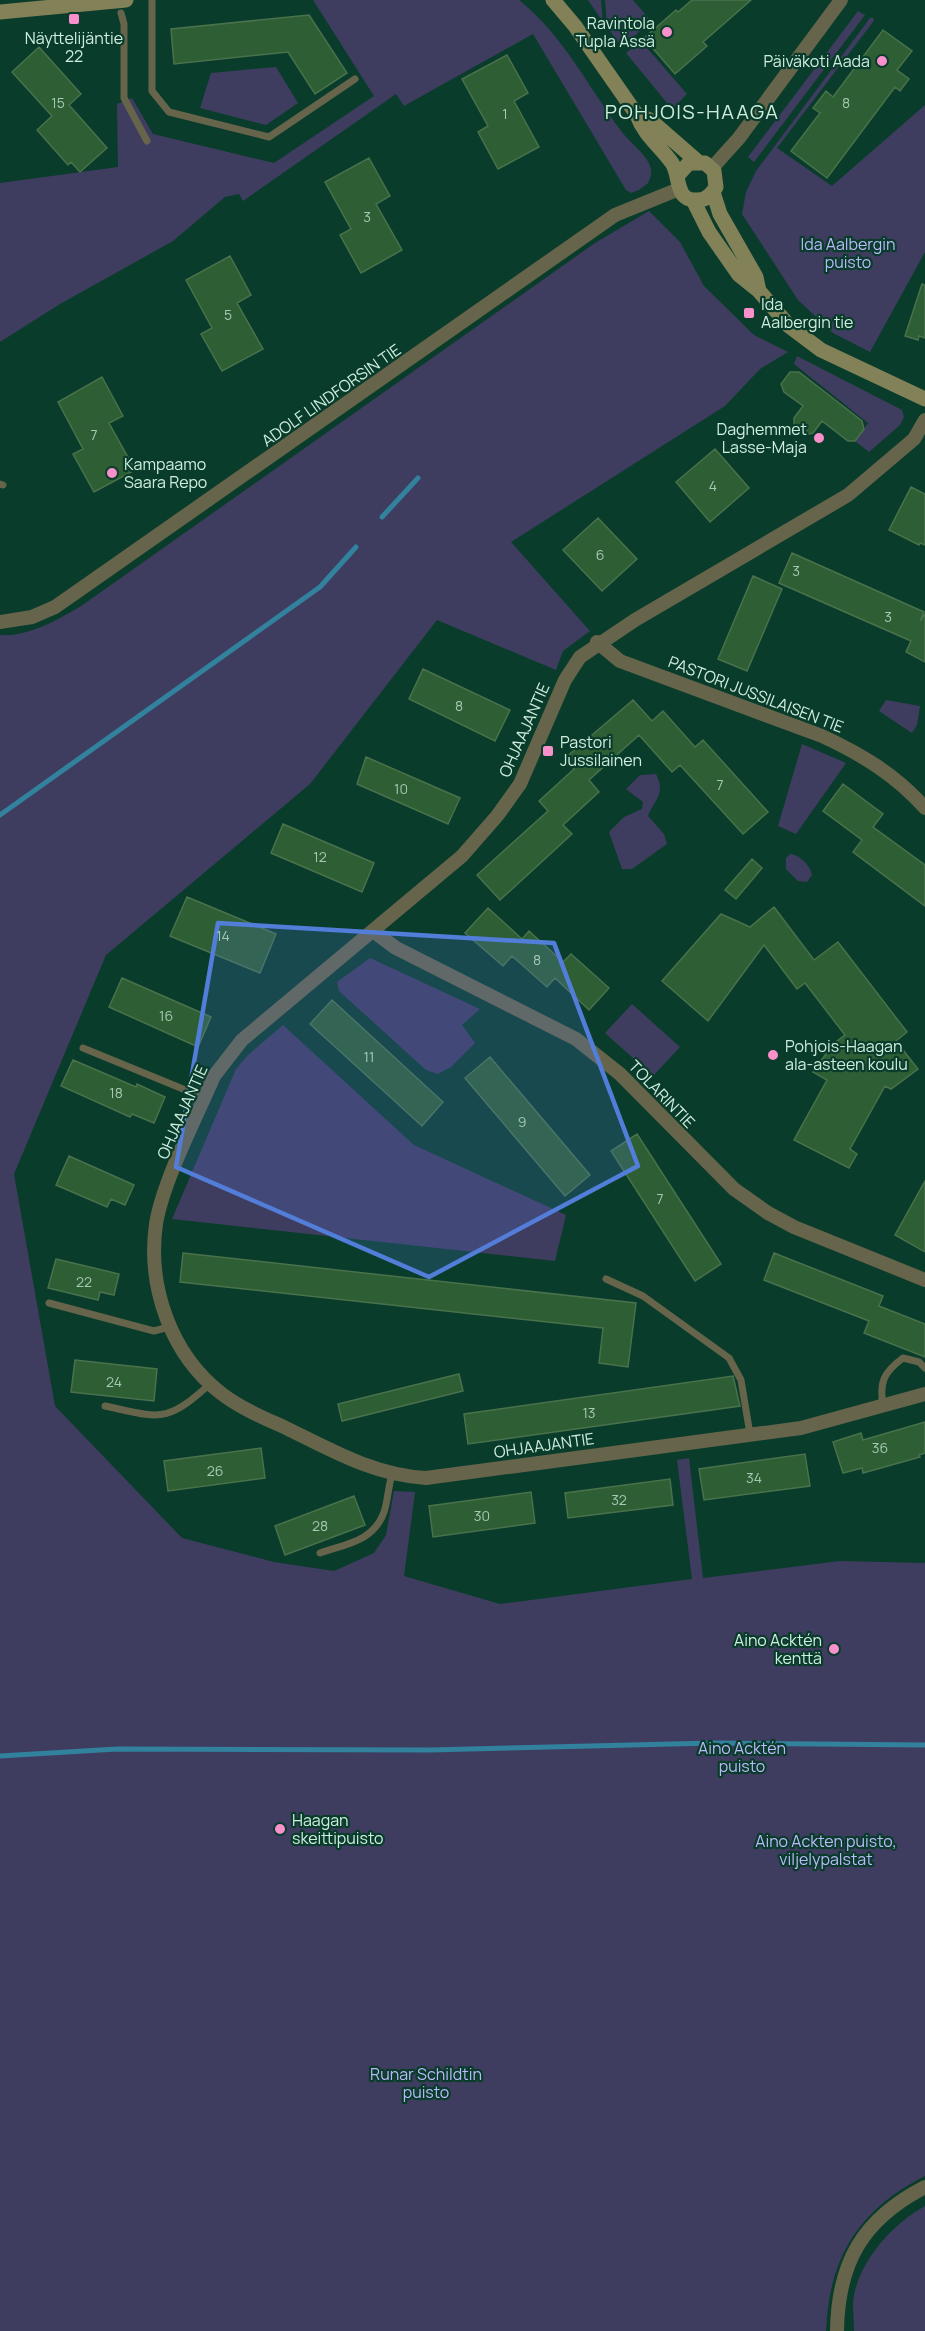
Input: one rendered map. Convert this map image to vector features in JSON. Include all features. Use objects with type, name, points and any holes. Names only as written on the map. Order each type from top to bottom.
[{"type":"main road","points":[[553,0],[575,26],[637,115],[641,128],[672,162],[685,197],[703,200],[713,192],[717,181],[712,168],[697,161],[650,120],[637,115]]},
{"type":"main road","points":[[2,8],[123,7]]},
{"type":"main road","points":[[679,182],[686,165],[697,161]]},
{"type":"main road","points":[[713,192],[725,224],[756,277],[759,291]]},
{"type":"main road","points":[[693,200],[719,248],[739,275],[759,291],[789,326],[822,350],[925,399]]},
{"type":"street","points":[[712,168],[739,138],[841,0]]},
{"type":"street","name":"ADOLF LINDFORSIN TIE","points":[[0,622],[32,617],[55,608],[615,215],[679,182]]},
{"type":"street","name":"OHJAAJANTIE","points":[[925,420],[914,439],[848,495],[597,642],[580,657],[565,680],[520,784],[497,816],[462,856],[242,1040],[214,1076],[164,1195],[156,1224],[155,1268],[169,1327],[184,1354],[211,1383],[245,1409],[371,1468],[392,1475],[426,1478],[801,1428],[925,1394]]},
{"type":"street","name":"PASTORI JUSSILAISEN TIE","points":[[597,642],[620,661],[822,736],[853,751],[901,783],[925,808]]},
{"type":"street","name":"TOLARINTIE","points":[[373,930],[396,948],[583,1044],[620,1074],[720,1177],[768,1213],[794,1227],[925,1280]]},
{"type":"street","points":[[837,2331],[840,2289],[855,2247],[884,2213],[925,2187]]},
{"type":"lane","points":[[152,0],[152,91],[169,112],[269,137],[355,79]]},
{"type":"lane","points":[[123,7],[124,98],[147,141]]},
{"type":"lane","points":[[83,1048],[205,1098]]},
{"type":"lane","points":[[606,1280],[643,1296],[729,1358],[741,1380],[750,1434]]},
{"type":"lane","points":[[49,1303],[154,1331],[169,1327]]},
{"type":"lane","points":[[883,1406],[880,1386],[887,1370],[903,1358],[919,1362],[925,1368]]},
{"type":"lane","points":[[105,1406],[159,1418],[182,1408],[211,1383]]},
{"type":"lane","points":[[320,1552],[365,1538],[379,1524],[392,1475]]},
{"type":"highlighted area","points":[[218,923],[554,943],[638,1166],[429,1277],[176,1167]]},
{"type":"green space","points":[[313,0],[519,0],[549,29],[622,132],[643,154],[651,171],[648,183],[631,193],[626,190],[533,34],[404,106],[396,94],[243,201],[239,194],[225,197],[173,241],[60,304],[0,342],[0,183],[118,167],[117,104],[132,98],[153,134],[274,163],[374,96]]},
{"type":"green space","points":[[588,0],[601,0],[603,22]]},
{"type":"green space","points":[[605,0],[633,0],[651,21],[622,47],[607,27]]},
{"type":"green space","points":[[858,11],[865,15],[754,162],[748,157]]},
{"type":"green space","name":"Ida Aalbergin puisto","points":[[870,18],[874,18],[873,22],[777,148],[832,186],[925,105],[925,252],[870,352],[833,333],[798,300],[742,214],[746,192],[756,171]]},
{"type":"green space","points":[[641,41],[687,94],[672,109],[626,53]]},
{"type":"green space","points":[[276,67],[298,103],[266,125],[200,108],[211,73]]},
{"type":"green space","name":"Runar Schildtin puisto","points":[[649,211],[680,242],[704,286],[754,335],[788,352],[760,369],[725,406],[511,542],[590,631],[563,651],[556,670],[437,620],[310,784],[106,955],[14,1174],[55,1406],[182,1538],[274,1562],[334,1571],[374,1553],[386,1535],[394,1491],[415,1492],[404,1576],[500,1604],[692,1579],[677,1460],[689,1458],[703,1578],[840,1561],[925,1563],[925,2176],[882,2204],[865,2220],[852,2238],[833,2280],[826,2331],[0,2331],[0,635],[33,630],[55,621],[84,604],[595,243]]},
{"type":"green space","points":[[797,356],[902,410],[904,417],[900,425],[869,452],[855,441],[868,423],[794,364]]},
{"type":"green space","points":[[886,700],[920,706],[917,725],[912,733],[879,711]]},
{"type":"green space","points":[[802,744],[846,763],[796,834],[778,826]]},
{"type":"green space","points":[[656,774],[660,792],[648,816],[664,834],[667,844],[632,869],[622,869],[609,832],[624,817],[642,809],[643,802],[626,789],[640,775]]},
{"type":"green space","points":[[790,854],[801,858],[809,868],[812,875],[807,882],[798,881],[786,869],[786,858]]},
{"type":"green space","points":[[370,958],[480,1009],[462,1025],[475,1043],[451,1067],[438,1074],[426,1070],[339,991],[337,982]]},
{"type":"green space","points":[[632,1004],[680,1047],[653,1076],[605,1033]]},
{"type":"green space","points":[[283,1025],[414,1145],[566,1215],[555,1261],[172,1219],[236,1069],[248,1055]]},
{"type":"green space","points":[[925,2206],[925,2331],[854,2331],[853,2302],[861,2273],[878,2246],[889,2234],[900,2223]]},
{"type":"building","points":[[692,0],[751,0],[703,42],[707,46],[675,74],[644,38],[676,10],[678,12]]},
{"type":"building","points":[[309,15],[347,73],[315,94],[288,52],[174,64],[171,29]]},
{"type":"building","points":[[883,30],[912,51],[897,70],[909,79],[900,91],[895,87],[827,178],[791,151],[820,113],[813,108],[826,91],[833,97]]},
{"type":"building","points":[[39,47],[81,94],[69,105],[107,148],[80,172],[71,162],[68,165],[37,130],[52,116],[12,72]]},
{"type":"building","points":[[507,55],[528,93],[514,101],[539,147],[498,169],[478,132],[488,126],[462,79]]},
{"type":"building","points":[[369,158],[390,196],[376,204],[402,250],[361,273],[340,235],[351,229],[325,182]]},
{"type":"building","points":[[230,256],[251,295],[237,303],[263,349],[222,371],[201,334],[212,328],[186,280]]},
{"type":"building","points":[[922,284],[925,285],[925,338],[919,336],[918,340],[905,336]]},
{"type":"building","points":[[790,372],[799,372],[862,421],[864,429],[855,441],[848,441],[822,421],[813,433],[805,435],[794,426],[794,418],[803,406],[784,392],[781,384]]},
{"type":"building","points":[[102,377],[123,416],[109,423],[135,470],[94,492],[73,454],[83,449],[58,402]]},
{"type":"building","points":[[715,449],[749,488],[710,522],[676,482]]},
{"type":"building","points":[[911,487],[925,494],[925,545],[920,543],[919,545],[889,530]]},
{"type":"building","points":[[598,518],[637,559],[602,591],[563,550]]},
{"type":"building","points":[[792,553],[924,612],[920,621],[925,614],[925,662],[906,652],[911,641],[779,583]]},
{"type":"building","points":[[753,576],[782,589],[747,671],[718,659]]},
{"type":"building","points":[[423,669],[510,710],[495,741],[409,699]]},
{"type":"building","points":[[633,700],[652,721],[663,711],[695,747],[703,740],[768,812],[743,834],[680,765],[672,772],[639,735],[589,780],[599,792],[563,825],[572,834],[500,900],[477,875],[548,811],[539,801],[574,769],[565,758]]},
{"type":"building","points":[[366,757],[460,798],[448,824],[357,784]]},
{"type":"building","points":[[843,784],[883,814],[873,827],[925,865],[925,906],[853,852],[862,840],[823,811]]},
{"type":"building","points":[[283,824],[374,863],[362,892],[271,853]]},
{"type":"building","points":[[752,859],[762,868],[736,899],[725,890]]},
{"type":"building","points":[[187,897],[276,934],[260,973],[170,936]]},
{"type":"building","points":[[774,907],[814,960],[838,942],[907,1032],[896,1041],[918,1069],[891,1089],[885,1086],[850,1149],[857,1154],[849,1168],[794,1140],[827,1080],[813,1072],[833,1044],[845,1035],[805,983],[797,989],[764,945],[708,1021],[662,981],[721,914],[750,927]]},
{"type":"building","points":[[488,908],[522,939],[529,931],[563,962],[571,954],[609,988],[589,1010],[555,978],[547,987],[512,956],[503,966],[465,933]]},
{"type":"building","points":[[122,978],[211,1017],[198,1047],[109,1007]]},
{"type":"building","points":[[332,1000],[443,1102],[422,1126],[310,1024]]},
{"type":"building","points":[[490,1057],[590,1175],[565,1196],[465,1078]]},
{"type":"building","points":[[73,1060],[165,1097],[154,1123],[132,1114],[130,1117],[61,1086]]},
{"type":"building","points":[[637,1134],[721,1264],[695,1281],[611,1151]]},
{"type":"building","points":[[69,1156],[134,1185],[125,1205],[111,1199],[107,1207],[56,1185]]},
{"type":"building","points":[[925,1181],[925,1252],[895,1235]]},
{"type":"building","points":[[183,1253],[636,1303],[628,1367],[599,1363],[603,1328],[180,1282]]},
{"type":"building","points":[[774,1253],[883,1296],[879,1306],[925,1324],[925,1357],[864,1333],[869,1321],[764,1280]]},
{"type":"building","points":[[56,1259],[119,1274],[114,1295],[100,1292],[98,1300],[48,1288]]},
{"type":"building","points":[[75,1360],[157,1369],[154,1401],[71,1392]]},
{"type":"building","points":[[459,1374],[463,1391],[342,1421],[338,1404]]},
{"type":"building","points":[[733,1376],[740,1406],[468,1444],[464,1414]]},
{"type":"building","points":[[925,1422],[925,1453],[919,1455],[920,1457],[863,1473],[862,1468],[843,1473],[833,1442],[861,1433],[863,1440]]},
{"type":"building","points":[[261,1448],[265,1478],[168,1491],[164,1461]]},
{"type":"building","points":[[805,1454],[810,1486],[704,1500],[699,1469]]},
{"type":"building","points":[[670,1479],[673,1505],[568,1518],[565,1493]]},
{"type":"building","points":[[531,1492],[535,1523],[433,1537],[429,1506]]},
{"type":"building","points":[[354,1496],[365,1525],[285,1555],[275,1526]]},
{"type":"waterway","points":[[382,517],[418,478]]},
{"type":"waterway","points":[[0,815],[320,587],[356,547]]},
{"type":"waterway","points":[[0,1756],[117,1749],[430,1750],[712,1743],[925,1745]]},
{"type":"place","name":"Näyttelijäntie 22","points":[[74,19]]},
{"type":"place","name":"Ravintola Tupla Ässä","points":[[667,32]]},
{"type":"place","name":"Päiväkoti Aada","points":[[882,61]]},
{"type":"place","name":"Ida Aalbergin tie","points":[[749,313]]},
{"type":"place","name":"Daghemmet Lasse-Maja","points":[[819,438]]},
{"type":"place","name":"Kampaamo Saara Repo","points":[[112,473]]},
{"type":"place","name":"Pastori Jussilainen","points":[[548,751]]},
{"type":"place","name":"Pohjois-Haagan ala-asteen koulu","points":[[773,1055]]},
{"type":"place","name":"Aino Acktén kenttä","points":[[834,1649]]},
{"type":"place","name":"Haagan skeittipuisto","points":[[280,1829]]},
{"type":"district","name":"POHJOIS-HAAGA","points":[[692,111]]},
{"type":"park label","name":"Aino Acktén puisto","points":[[742,1757]]},
{"type":"park label","name":"Aino Ackten puisto, viljelypalstat","points":[[826,1850]]}]
